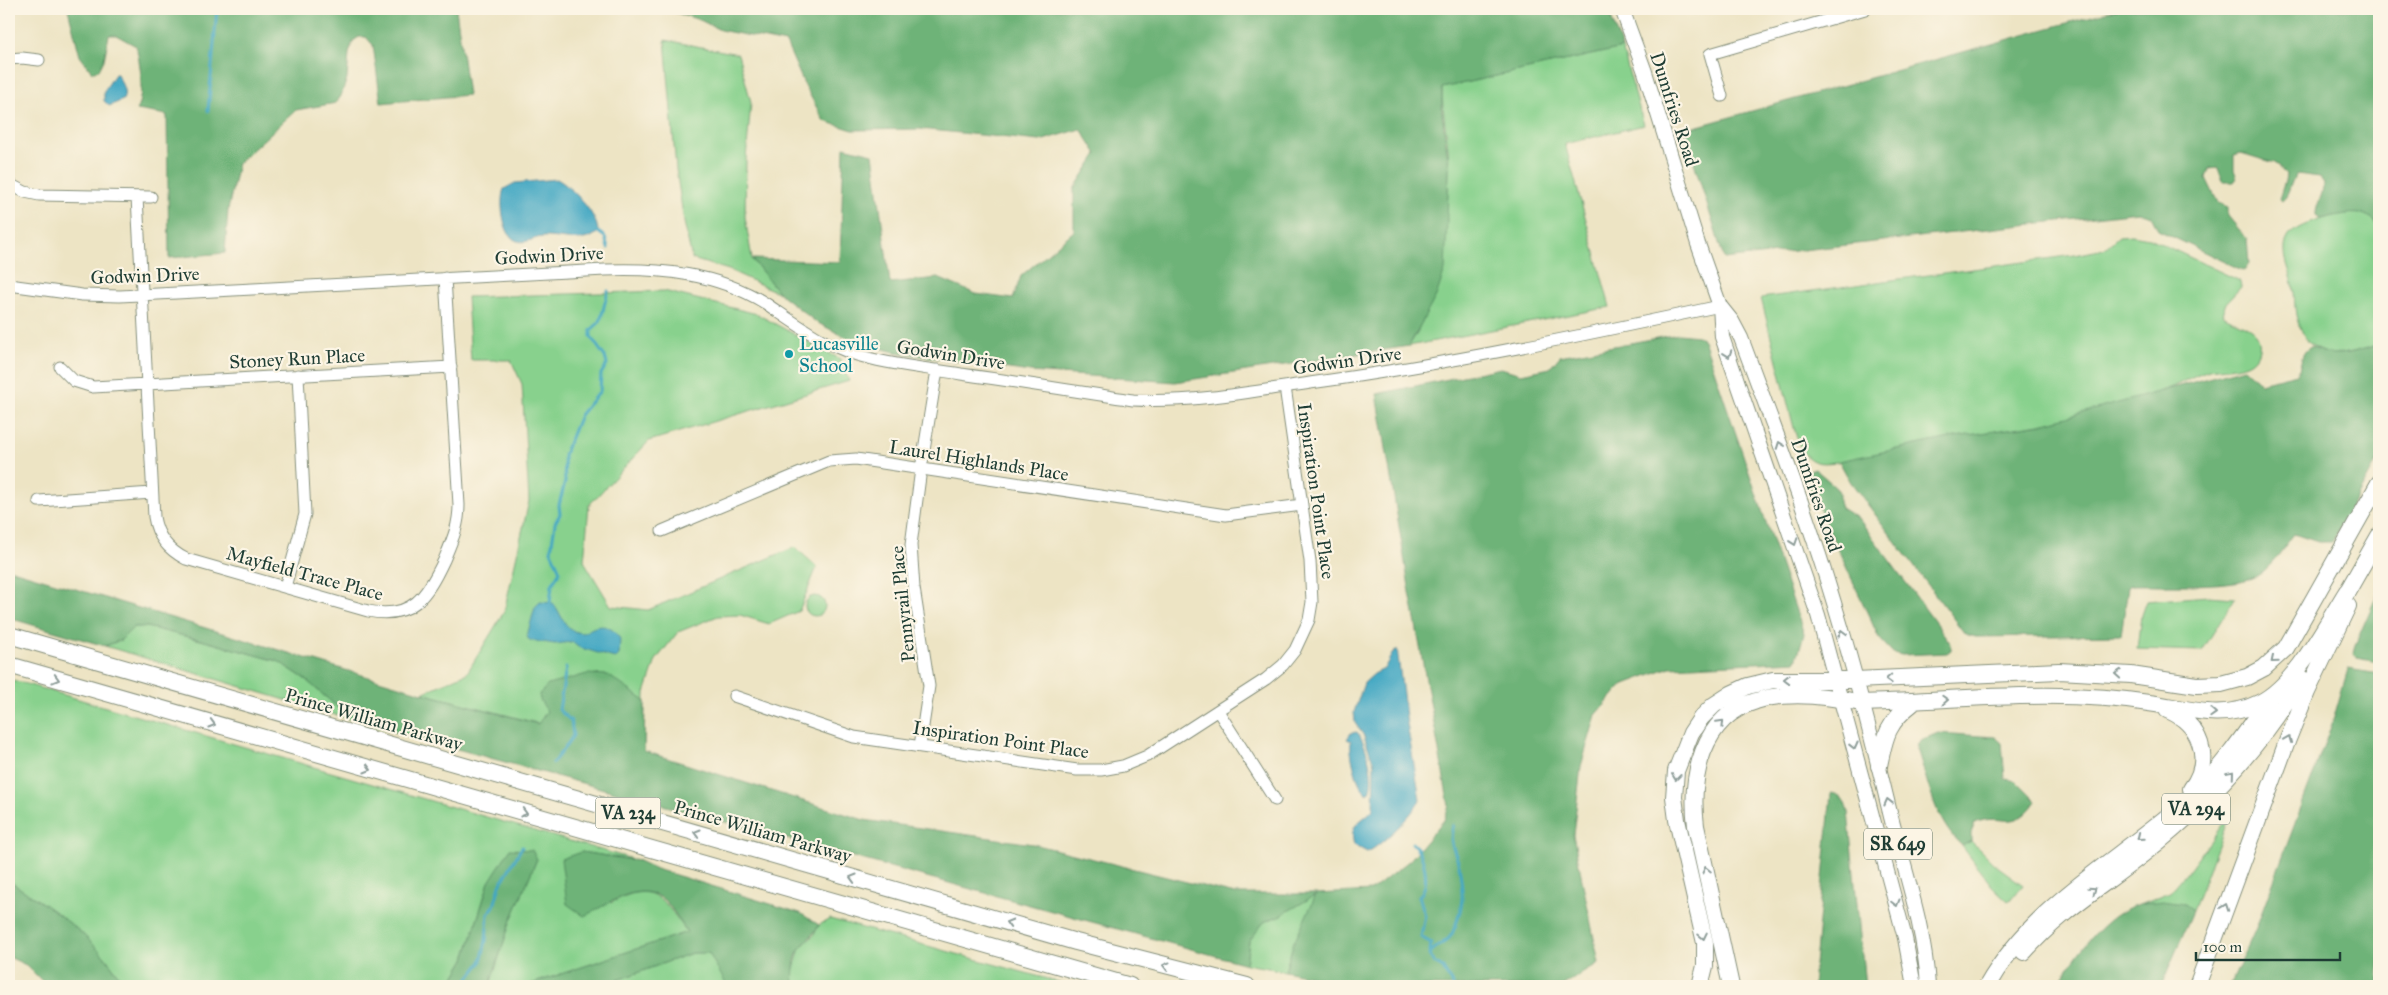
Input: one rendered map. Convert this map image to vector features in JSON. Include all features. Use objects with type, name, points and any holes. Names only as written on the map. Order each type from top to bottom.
[{"type":"highway","points":[[1700,986],[1705,966],[1705,943],[1677,820],[1674,797],[1676,770],[1691,733],[1714,705],[1730,694],[1748,686],[1773,680],[1855,680],[2059,671],[2130,675],[2208,685],[2221,684],[2247,677],[2273,661],[2292,640],[2379,484]]},
{"type":"highway","points":[[1987,986],[2022,938],[2054,904],[2202,786],[2223,763],[2271,696],[2376,508],[2379,492]]},
{"type":"highway","points":[[2197,986],[2288,739],[2307,692],[2360,579],[2375,542]]},
{"type":"highway","name":"VA 294","points":[[1998,986],[2024,952],[2058,917],[2143,854],[2223,783],[2287,701],[2375,542]]},
{"type":"highway","name":"VA 294","points":[[1842,699],[1861,703],[1914,702],[2072,694],[2148,702],[2206,712],[2224,713],[2248,708],[2284,687],[2347,591]]},
{"type":"highway","name":"Prince William Parkway","points":[[9,635],[1076,942],[1247,986]]},
{"type":"highway","name":"VA 234","points":[[9,666],[1130,986]]},
{"type":"highway","points":[[1731,986],[1696,826],[1693,803],[1695,775],[1699,759],[1713,732],[1721,722],[1755,701],[1795,696],[1842,699]]},
{"type":"highway","points":[[1879,766],[1884,739],[1890,725],[1900,712],[1914,702]]},
{"type":"highway","points":[[2148,702],[2173,712],[2185,720],[2197,735],[2202,746],[2203,763],[2198,777],[2177,806]]},
{"type":"main road","name":"Dumfries Road","points":[[1622,9],[1645,72],[1698,244],[1720,306],[1722,337],[1801,564],[1842,699]]},
{"type":"main road","name":"Dumfries Road","points":[[1720,306],[1732,321],[1741,338],[1761,390],[1819,555],[1861,703]]},
{"type":"main road","name":"SR 649","points":[[1842,699],[1905,938],[1914,986]]},
{"type":"main road","name":"SR 649","points":[[1861,703],[1879,766],[1917,922],[1928,986]]},
{"type":"street","points":[[1722,96],[1710,54],[1865,9]]},
{"type":"street","points":[[9,59],[39,60]]},
{"type":"street","points":[[9,184],[25,192],[39,195],[151,196]]},
{"type":"street","name":"Mayfield Trace Place","points":[[137,197],[152,492],[155,525],[162,539],[174,552],[186,559],[368,611],[382,613],[407,608],[427,593],[454,537],[459,516],[445,278]]},
{"type":"street","name":"Godwin Drive","points":[[9,285],[82,295],[141,295],[624,269],[673,271],[716,282],[750,296],[802,329],[847,352],[889,363],[1133,400],[1159,401],[1202,399],[1447,362],[1720,306]]},
{"type":"street","name":"Stoney Run Place","points":[[60,367],[74,381],[87,386],[451,367]]},
{"type":"street","name":"Pennyrail Place","points":[[920,746],[929,686],[914,588],[911,545],[937,370]]},
{"type":"street","points":[[285,587],[305,514],[298,375]]},
{"type":"street","name":"Inspiration Point Place","points":[[734,696],[854,736],[1077,770],[1101,770],[1123,766],[1147,756],[1266,679],[1283,665],[1303,636],[1310,614],[1312,582],[1285,387]]},
{"type":"street","name":"Laurel Highlands Place","points":[[662,531],[829,461],[856,459],[1226,515],[1302,506]]},
{"type":"street","points":[[39,502],[152,492]]},
{"type":"street","points":[[1218,711],[1275,800]]},
{"type":"green space","points":[[68,9],[456,9],[468,95],[381,103],[373,45],[366,37],[359,37],[353,41],[349,53],[347,78],[341,96],[336,103],[296,110],[238,163],[228,210],[225,253],[169,258],[167,115],[137,110],[141,78],[136,46],[116,35],[109,35],[104,60],[99,70],[92,72],[80,56]]},
{"type":"green space","points":[[653,9],[1608,9],[1622,48],[1442,88],[1442,111],[1449,167],[1445,270],[1436,296],[1409,346],[1175,382],[1030,372],[895,352],[853,341],[816,322],[779,293],[752,259],[840,262],[844,147],[873,154],[890,283],[938,278],[976,294],[1013,299],[1021,276],[1074,231],[1074,189],[1097,154],[1081,129],[1040,141],[920,129],[853,130],[824,121],[805,86],[786,43],[720,30],[700,20],[670,11],[653,11]]},
{"type":"green space","points":[[2117,9],[2379,9],[2379,227],[2373,220],[2360,214],[2345,214],[2320,219],[2316,216],[2323,187],[2320,177],[2297,174],[2282,201],[2279,199],[2286,174],[2274,163],[2241,153],[2234,155],[2234,170],[2237,178],[2234,182],[2223,182],[2218,168],[2209,169],[2206,178],[2218,203],[2228,207],[2228,216],[2247,239],[2249,264],[2244,271],[2158,230],[2151,216],[2138,212],[1724,259],[1684,130]]},
{"type":"green space","points":[[665,40],[738,54],[751,102],[746,159],[745,217],[752,259],[779,293],[729,270],[692,259],[676,169]]},
{"type":"green space","points":[[1622,48],[1644,125],[1565,144],[1610,307],[1409,346],[1418,331],[1443,230],[1446,209],[1449,158],[1442,88]]},
{"type":"green space","points":[[2348,213],[2366,215],[2379,227],[2379,344],[2351,352],[2327,353],[2317,349],[2301,331],[2296,315],[2294,288],[2286,260],[2285,248],[2289,236],[2300,227]]},
{"type":"green space","points":[[2132,235],[2149,238],[2240,281],[2241,287],[2226,303],[2222,314],[2252,330],[2257,335],[2259,349],[2251,361],[2237,367],[2206,371],[2172,387],[2140,398],[2057,421],[1948,439],[1836,462],[1816,462],[1811,460],[1804,452],[1794,428],[1761,298],[2075,255],[2104,249],[2119,236]]},
{"type":"green space","points":[[664,291],[757,314],[840,359],[849,381],[649,441],[589,505],[584,561],[611,606],[648,610],[795,547],[817,567],[799,611],[769,624],[740,615],[718,616],[678,632],[656,660],[645,693],[644,751],[422,693],[467,673],[504,612],[529,501],[522,384],[511,360],[471,360],[467,297]]},
{"type":"green space","points":[[1679,334],[1698,336],[1704,340],[1804,634],[1796,661],[1670,667],[1622,685],[1596,715],[1581,766],[1573,835],[1599,963],[1562,986],[1357,986],[1285,971],[1294,942],[1316,895],[1281,915],[1264,922],[1249,941],[1246,964],[369,725],[343,712],[305,679],[278,661],[147,627],[134,627],[121,640],[105,646],[9,618],[9,569],[422,693],[538,724],[547,711],[540,700],[539,694],[548,685],[587,674],[608,675],[645,701],[644,751],[864,820],[1033,844],[1235,894],[1317,894],[1371,891],[1410,860],[1444,820],[1449,806],[1408,581],[1377,394],[1501,368],[1521,374],[1550,368],[1560,356]]},
{"type":"green space","points":[[2379,344],[2379,457],[2332,542],[2318,542],[2294,534],[2274,561],[2260,574],[2250,579],[2198,585],[2131,585],[2128,587],[2121,635],[1976,637],[1965,634],[1850,481],[1839,461],[1955,437],[2042,424],[2244,368],[2260,383],[2297,374],[2303,355],[2311,347],[2320,351],[2337,354],[2362,350]]},
{"type":"green space","points":[[1815,469],[1836,487],[1839,492],[1841,508],[1859,519],[1951,644],[1951,650],[1947,653],[1902,655],[1893,653],[1879,638],[1807,482],[1809,471]]},
{"type":"green space","points":[[2379,590],[2379,662],[2357,658],[2353,654],[2355,645]]},
{"type":"green space","points":[[815,596],[822,599],[825,606],[822,613],[815,616],[808,613],[805,606],[808,599]]},
{"type":"green space","points":[[2208,596],[2235,598],[2202,651],[2137,649],[2141,615],[2146,601]]},
{"type":"green space","points":[[134,627],[147,627],[278,661],[305,679],[343,712],[369,725],[105,646],[121,640]]},
{"type":"green space","points":[[2348,669],[2379,674],[2379,986],[2230,986],[2256,928],[2332,724]]},
{"type":"green space","points":[[9,679],[639,861],[581,852],[611,903],[625,896],[637,893],[647,893],[656,896],[671,910],[687,932],[525,986],[493,986],[491,982],[511,920],[537,859],[489,882],[465,959],[449,986],[125,986],[101,953],[74,926],[9,881],[9,718],[11,697],[9,697]]},
{"type":"green space","points":[[1938,733],[1995,737],[2002,743],[2005,779],[2016,781],[2036,801],[2028,811],[2014,820],[1993,819],[1975,823],[1971,833],[1971,841],[1962,846],[1945,825],[1939,813],[1917,749],[1918,744],[1924,739]]},
{"type":"green space","points":[[1831,793],[1843,799],[1848,812],[1865,986],[1813,986]]},
{"type":"green space","points":[[2230,814],[2193,911],[2174,903],[2140,904],[2170,892],[2190,869]]},
{"type":"green space","points":[[1971,841],[1993,863],[2023,885],[2009,902],[1992,886],[1962,846]]},
{"type":"green space","points":[[510,849],[532,850],[537,859],[511,920],[491,981],[493,986],[449,986],[465,959],[489,882]]},
{"type":"green space","points":[[581,852],[639,861],[656,869],[800,913],[819,925],[798,951],[795,961],[794,986],[727,986],[709,953],[692,953],[601,986],[525,986],[687,932],[667,903],[651,893],[641,892],[622,897],[584,916],[567,904],[561,859]]},
{"type":"green space","points":[[9,881],[74,926],[101,953],[125,986],[47,986],[26,965],[9,957]]},
{"type":"green space","points":[[1317,894],[1294,942],[1285,971],[1246,964],[1249,941],[1264,922],[1281,915]]},
{"type":"green space","points":[[2163,901],[2184,904],[2193,911],[2161,986],[2132,986],[2117,982],[2115,986],[2056,986],[2072,962],[2102,926],[2127,909],[2149,902]]},
{"type":"green space","points":[[830,919],[1073,986],[794,986],[793,972],[800,948],[814,935],[819,925]]},
{"type":"green space","points":[[692,953],[709,953],[728,985],[601,986]]},
{"type":"water","points":[[115,74],[117,74],[123,87],[124,96],[123,100],[109,106],[104,101],[104,91]]},
{"type":"water","points":[[557,179],[570,188],[583,202],[594,218],[598,232],[586,239],[542,237],[525,242],[515,240],[511,237],[503,217],[502,201],[504,189],[515,183]]},
{"type":"water","points":[[540,602],[553,603],[568,627],[577,632],[584,633],[599,626],[608,627],[620,639],[619,655],[616,658],[611,657],[578,647],[572,642],[555,644],[529,640],[527,636],[535,607]]},
{"type":"water","points":[[1397,649],[1420,799],[1413,811],[1397,828],[1380,844],[1367,852],[1354,845],[1353,831],[1358,823],[1373,809],[1374,764],[1364,736],[1355,723],[1354,712],[1364,683],[1374,674],[1384,669]]},
{"type":"water","points":[[1357,732],[1364,744],[1370,763],[1371,782],[1367,794],[1357,777],[1351,741],[1347,739],[1351,733]]},
{"type":"waterway","points":[[208,111],[217,9]]},
{"type":"waterway","points":[[598,232],[605,237],[608,248]]},
{"type":"waterway","points":[[550,603],[552,585],[560,571],[551,551],[555,523],[560,514],[559,505],[565,482],[564,455],[580,415],[600,391],[601,374],[607,364],[605,357],[591,337],[591,330],[600,322],[608,291]]},
{"type":"waterway","points":[[553,763],[573,735],[571,721],[559,710],[566,668]]},
{"type":"waterway","points":[[1453,825],[1451,839],[1459,866],[1462,885],[1461,908],[1450,937],[1429,955],[1434,963],[1443,968],[1453,986]]},
{"type":"waterway","points":[[1412,843],[1420,854],[1425,870],[1425,885],[1419,896],[1425,915],[1421,937],[1431,943],[1430,952]]},
{"type":"waterway","points":[[463,986],[481,962],[486,941],[488,914],[494,906],[500,885],[522,847]]},
{"type":"place","name":"Lucasville School","points":[[789,354]]}]
